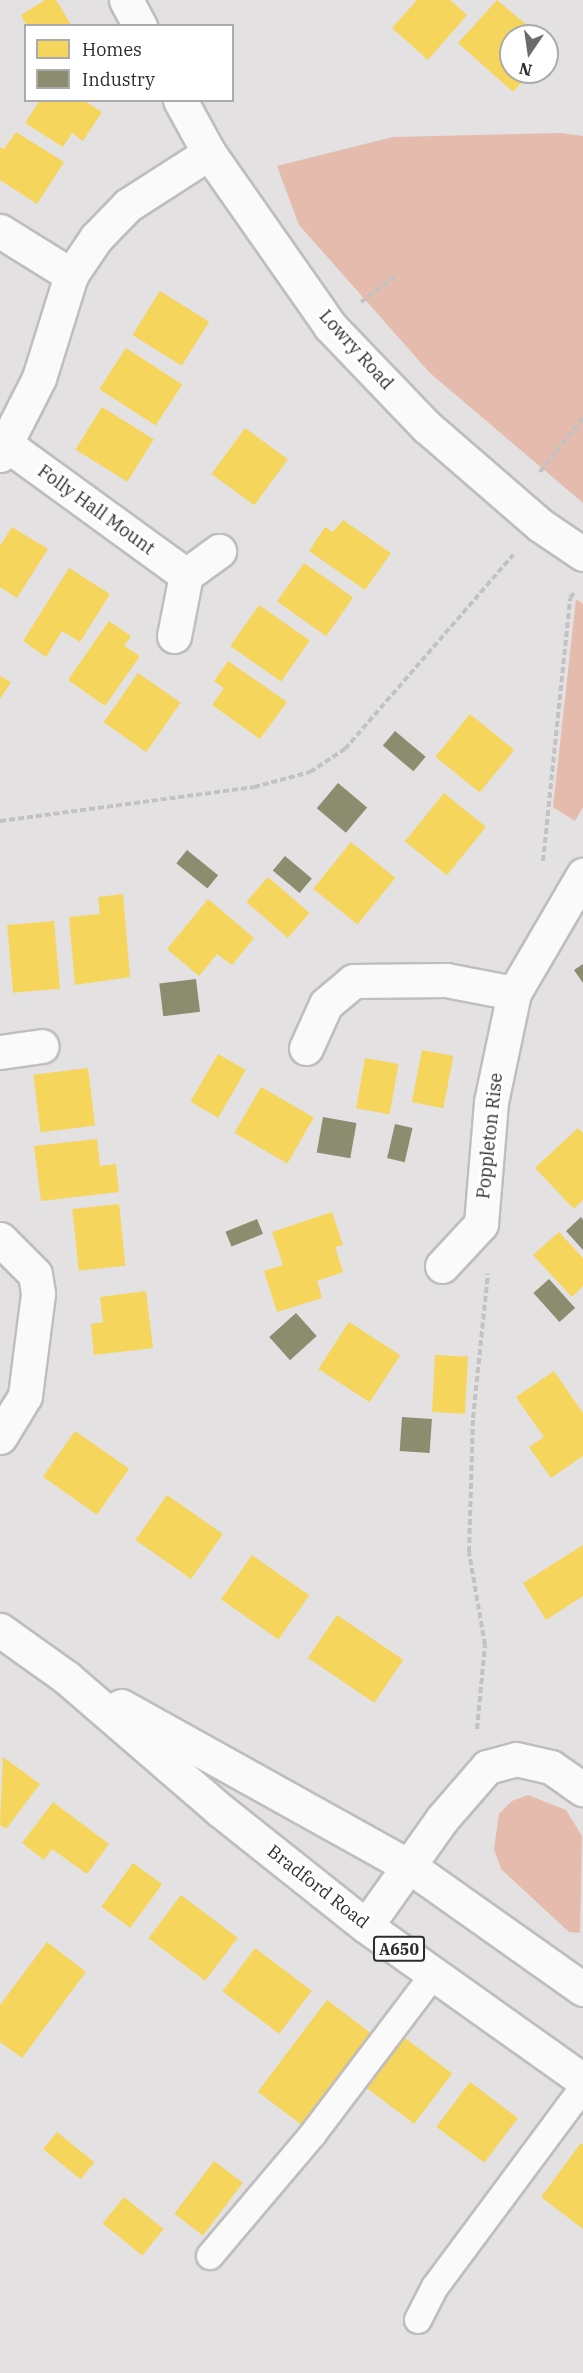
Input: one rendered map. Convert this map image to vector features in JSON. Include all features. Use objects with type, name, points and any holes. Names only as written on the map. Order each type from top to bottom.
[{"type":"street","points":[[126,0],[139,24]]},
{"type":"street","name":"Lowry Road","points":[[181,102],[208,153],[330,326],[427,427],[540,525],[583,554]]},
{"type":"street","points":[[3,450],[39,378],[71,275],[96,238],[128,205],[208,153]]},
{"type":"street","points":[[0,231],[71,275]]},
{"type":"street","name":"Folly Hall Mount","points":[[3,450],[186,574]]},
{"type":"street","points":[[174,636],[186,574],[219,551]]},
{"type":"street","name":"Poppleton Rise","points":[[442,1266],[481,1224],[491,1102],[514,993],[583,875]]},
{"type":"street","points":[[306,1048],[326,1004],[353,981],[447,980],[514,993]]},
{"type":"street","points":[[0,1052],[42,1046]]},
{"type":"street","points":[[0,1239],[35,1274],[38,1294],[26,1396],[0,1437]]},
{"type":"street","name":"Bradford Road","points":[[0,1630],[66,1677],[220,1810],[366,1926],[583,2080]]},
{"type":"street","name":"Bradford Road","points":[[66,1677],[409,1866],[583,1989]]},
{"type":"street","points":[[366,1926],[409,1866],[487,1767],[516,1759],[551,1767],[583,1789]]},
{"type":"lane","points":[[210,2256],[313,2134],[434,1974]]},
{"type":"lane","points":[[418,2320],[435,2287],[583,2088]]},
{"type":"path","points":[[330,326],[399,273]]},
{"type":"path","points":[[515,504],[583,418]]},
{"type":"path","points":[[0,820],[254,787],[310,772],[345,749],[540,525]]},
{"type":"path","points":[[566,902],[541,886],[570,598],[576,588]]},
{"type":"path","points":[[481,1224],[489,1280],[473,1418],[469,1552],[485,1645],[476,1709],[478,1732],[487,1767]]},
{"type":"shaded area","points":[[560,133],[583,136],[583,503],[430,373],[299,225],[277,166],[393,137]]},
{"type":"shaded area","points":[[576,599],[583,604],[583,807],[575,821],[553,807]]},
{"type":"shaded area","points":[[528,1795],[566,1810],[582,1836],[580,1933],[569,1932],[501,1869],[494,1849],[499,1814],[512,1801]]},
{"type":"building: Homes","points":[[45,0],[56,0],[71,24],[26,24],[21,15]]},
{"type":"building: Homes","points":[[417,0],[450,0],[467,15],[428,60],[392,28]]},
{"type":"building: Homes","points":[[497,0],[526,24],[499,24],[499,80],[458,43]]},
{"type":"building: Homes","points":[[504,84],[520,84],[513,92]]},
{"type":"building: Homes","points":[[39,102],[86,102],[102,112],[83,141],[72,133],[63,147],[25,123]]},
{"type":"building: Homes","points":[[16,132],[64,162],[37,204],[0,180],[0,147],[4,149]]},
{"type":"building: Homes","points":[[160,291],[209,322],[182,366],[132,335]]},
{"type":"building: Homes","points":[[126,348],[182,384],[156,426],[99,389]]},
{"type":"building: Homes","points":[[102,407],[154,439],[127,482],[76,449]]},
{"type":"building: Homes","points":[[245,428],[288,459],[254,505],[211,474]]},
{"type":"building: Homes","points":[[343,520],[391,553],[365,590],[309,551],[325,527],[333,532]]},
{"type":"building: Homes","points":[[12,527],[48,549],[17,598],[0,587],[0,546]]},
{"type":"building: Homes","points":[[304,563],[353,597],[326,636],[277,602]]},
{"type":"building: Homes","points":[[69,568],[110,594],[80,642],[62,631],[46,657],[23,641]]},
{"type":"building: Homes","points":[[259,605],[310,641],[281,682],[230,646]]},
{"type":"building: Homes","points":[[109,621],[131,636],[124,646],[140,656],[105,706],[68,680]]},
{"type":"building: Homes","points":[[228,661],[287,702],[260,739],[212,705],[224,688],[214,681]]},
{"type":"building: Homes","points":[[138,673],[181,703],[146,752],[104,722]]},
{"type":"building: Homes","points":[[0,676],[11,682],[0,699]]},
{"type":"building: Homes","points":[[470,714],[514,750],[480,793],[435,757]]},
{"type":"building: Homes","points":[[444,793],[486,827],[447,875],[405,841]]},
{"type":"building: Homes","points":[[351,842],[395,878],[358,925],[313,889]]},
{"type":"building: Homes","points":[[268,877],[310,913],[288,938],[246,902]]},
{"type":"building: Homes","points":[[123,894],[130,977],[75,985],[69,917],[100,914],[98,897]]},
{"type":"building: Homes","points":[[208,899],[254,938],[232,965],[217,954],[199,976],[167,949]]},
{"type":"building: Homes","points":[[54,921],[60,989],[13,993],[7,925]]},
{"type":"building: Homes","points":[[422,1050],[453,1056],[443,1108],[412,1102]]},
{"type":"building: Homes","points":[[218,1054],[246,1070],[218,1118],[190,1102]]},
{"type":"building: Homes","points":[[365,1058],[398,1064],[390,1114],[356,1108]]},
{"type":"building: Homes","points":[[88,1068],[95,1126],[40,1132],[33,1075]]},
{"type":"building: Homes","points":[[261,1087],[314,1118],[287,1163],[234,1133]]},
{"type":"building: Homes","points":[[578,1128],[583,1133],[583,1200],[574,1209],[535,1168]]},
{"type":"building: Homes","points":[[97,1139],[100,1166],[116,1164],[119,1192],[41,1201],[34,1146]]},
{"type":"building: Homes","points":[[119,1204],[125,1266],[79,1271],[72,1209]]},
{"type":"building: Homes","points":[[332,1212],[343,1245],[335,1247],[343,1272],[317,1281],[322,1298],[277,1312],[264,1271],[283,1265],[272,1232]]},
{"type":"building: Homes","points":[[559,1232],[583,1258],[583,1286],[572,1297],[533,1255]]},
{"type":"building: Homes","points":[[146,1291],[153,1348],[94,1355],[91,1324],[103,1322],[100,1297]]},
{"type":"building: Homes","points":[[349,1322],[400,1355],[370,1402],[319,1369]]},
{"type":"building: Homes","points":[[435,1355],[468,1357],[465,1414],[432,1412]]},
{"type":"building: Homes","points":[[554,1371],[583,1413],[583,1456],[551,1478],[529,1447],[544,1437],[516,1397]]},
{"type":"building: Homes","points":[[75,1431],[129,1469],[97,1515],[43,1477]]},
{"type":"building: Homes","points":[[167,1495],[223,1534],[191,1579],[135,1540]]},
{"type":"building: Homes","points":[[583,1545],[583,1596],[546,1620],[523,1583]]},
{"type":"building: Homes","points":[[252,1555],[309,1595],[278,1639],[221,1599]]},
{"type":"building: Homes","points":[[337,1615],[403,1660],[374,1703],[308,1658]]},
{"type":"building: Homes","points":[[3,1757],[40,1784],[6,1829],[0,1825]]},
{"type":"building: Homes","points":[[53,1802],[109,1844],[87,1874],[52,1849],[44,1860],[22,1843]]},
{"type":"building: Homes","points":[[133,1863],[162,1884],[130,1928],[101,1907]]},
{"type":"building: Homes","points":[[181,1895],[238,1938],[205,1981],[149,1938]]},
{"type":"building: Homes","points":[[47,1942],[86,1972],[22,2058],[0,2042],[0,2005]]},
{"type":"building: Homes","points":[[255,1948],[312,1991],[279,2034],[223,1991]]},
{"type":"building: Homes","points":[[327,2000],[372,2034],[303,2126],[258,2092]]},
{"type":"building: Homes","points":[[401,2035],[452,2074],[414,2124],[363,2085]]},
{"type":"building: Homes","points":[[470,2082],[518,2118],[484,2163],[436,2127]]},
{"type":"building: Homes","points":[[57,2132],[94,2162],[80,2179],[43,2149]]},
{"type":"building: Homes","points":[[581,2143],[583,2145],[583,2229],[541,2197]]},
{"type":"building: Homes","points":[[214,2161],[243,2183],[203,2235],[174,2214]]},
{"type":"building: Homes","points":[[124,2197],[164,2229],[142,2256],[103,2223]]},
{"type":"building: Industry","points":[[395,731],[426,757],[413,771],[383,746]]},
{"type":"building: Industry","points":[[338,783],[367,807],[346,833],[317,808]]},
{"type":"building: Industry","points":[[187,850],[218,875],[207,888],[176,863]]},
{"type":"building: Industry","points":[[285,856],[312,878],[300,893],[273,871]]},
{"type":"building: Industry","points":[[583,964],[583,983],[574,970]]},
{"type":"building: Industry","points":[[196,979],[200,1012],[163,1016],[159,984]]},
{"type":"building: Industry","points":[[323,1117],[356,1123],[350,1158],[317,1152]]},
{"type":"building: Industry","points":[[395,1124],[413,1128],[405,1162],[387,1158]]},
{"type":"building: Industry","points":[[581,1217],[583,1220],[583,1250],[566,1231]]},
{"type":"building: Industry","points":[[257,1219],[263,1234],[231,1247],[225,1232]]},
{"type":"building: Industry","points":[[549,1279],[575,1308],[559,1322],[533,1293]]},
{"type":"building: Industry","points":[[296,1313],[317,1336],[290,1360],[269,1337]]},
{"type":"building: Industry","points":[[402,1417],[432,1419],[430,1453],[400,1451]]}]
